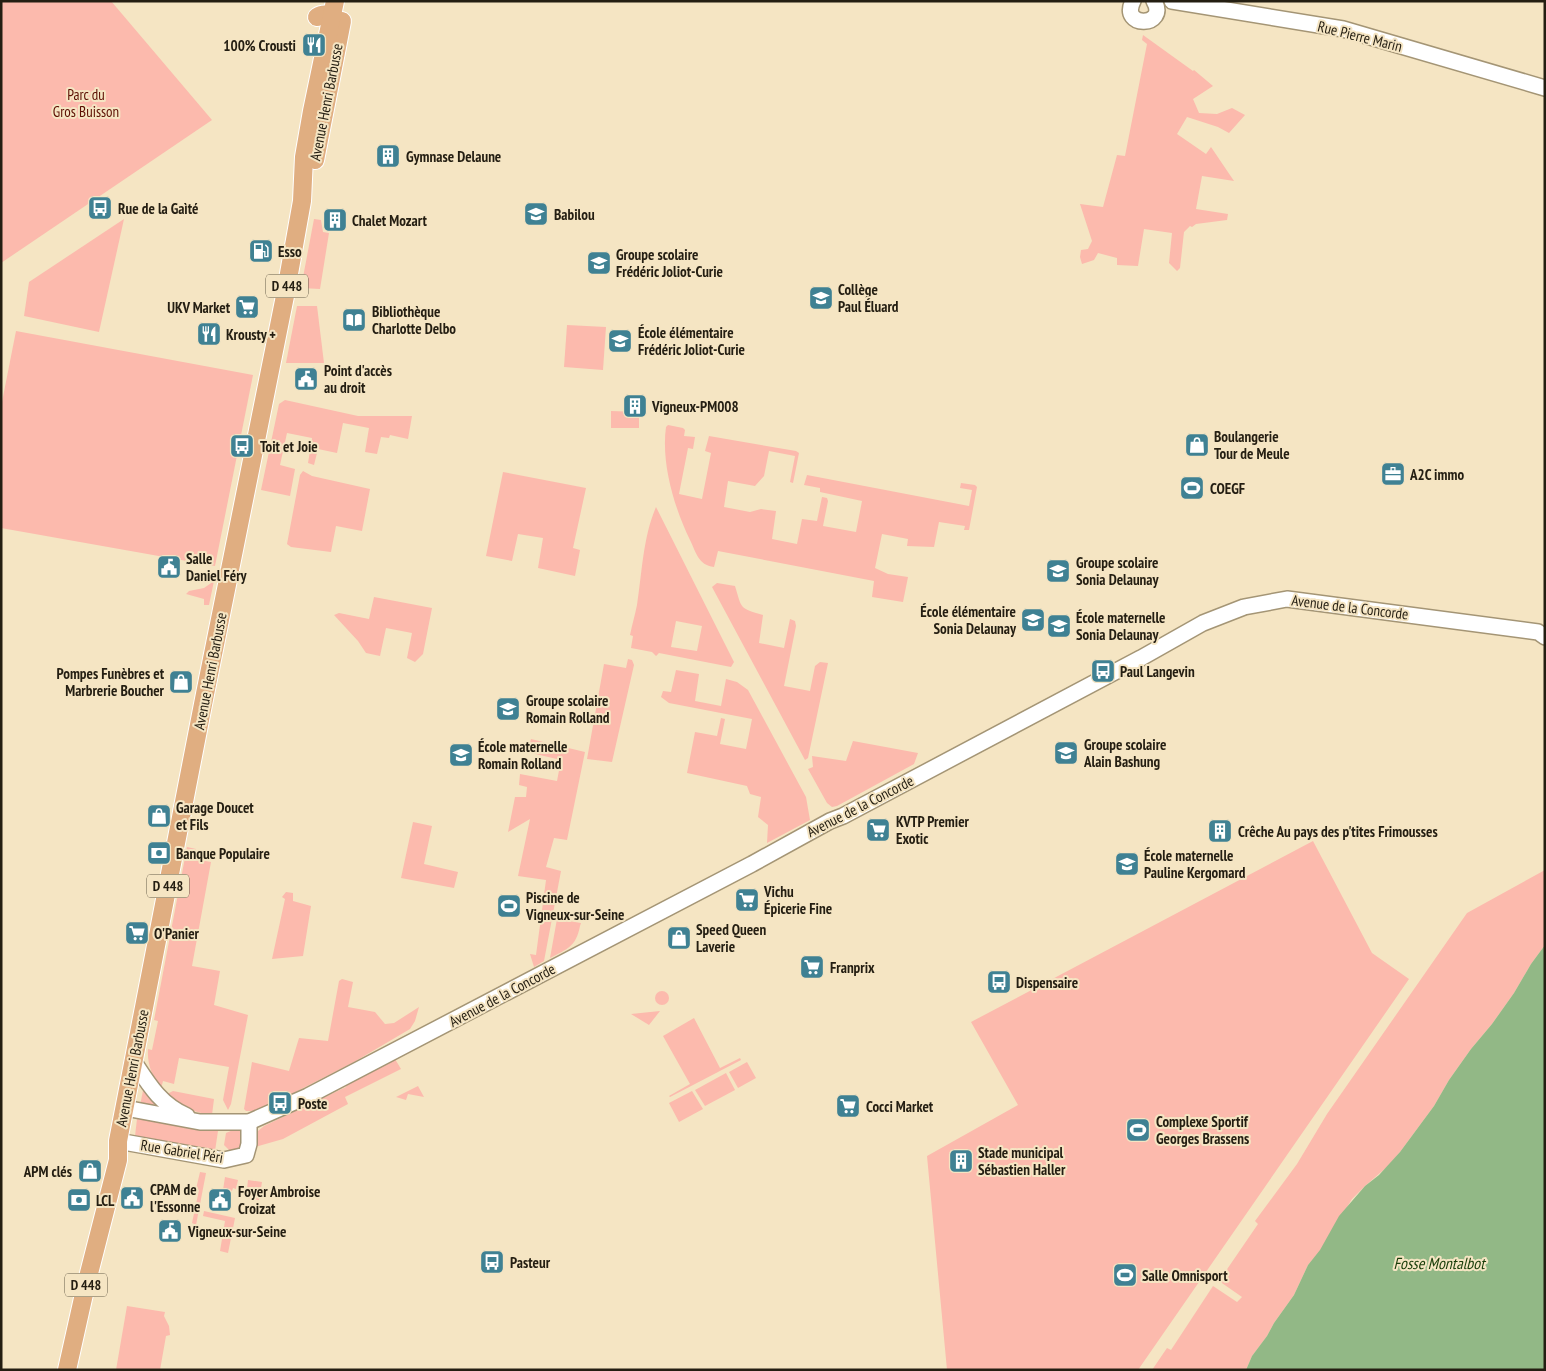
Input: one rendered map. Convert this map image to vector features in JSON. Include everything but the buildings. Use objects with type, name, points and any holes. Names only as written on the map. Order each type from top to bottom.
[{"type":"main road","name":"Avenue Henri Barbusse","points":[[302,201],[315,160],[325,114],[334,15]]},
{"type":"main road","name":"Avenue Henri Barbusse","points":[[68,1370],[86,1285],[118,1160],[118,1141],[205,694],[284,303],[302,201],[304,157],[334,15]]},
{"type":"main road","name":"Avenue Henri Barbusse","points":[[56,1370],[75,1282],[108,1157],[118,1141]]},
{"type":"street","name":"Rue Pierre Marin","points":[[1172,1],[1343,30],[1545,88]]},
{"type":"street","points":[[1129,2],[1133,17],[1144,22],[1154,17],[1158,2]]},
{"type":"street","name":"Avenue de la Concorde","points":[[125,1108],[200,1122],[249,1122],[308,1096],[752,864],[830,820],[843,816],[1141,658],[1202,623],[1244,607],[1287,599],[1538,632],[1545,637]]},
{"type":"street","name":"Avenue de la Concorde","points":[[134,1062],[164,1103],[200,1122]]},
{"type":"street","name":"Rue Gabriel Péri","points":[[118,1141],[224,1160],[246,1155],[249,1144],[249,1122]]},
{"type":"green space","name":"Parc du Gros Buisson","points":[[1,1],[111,1],[212,120],[1,263]]},
{"type":"green space","points":[[1143,35],[1194,70],[1213,86],[1193,99],[1199,113],[1217,114],[1232,108],[1245,115],[1229,133],[1218,127],[1187,117],[1177,134],[1206,154],[1211,147],[1234,181],[1202,176],[1196,209],[1228,214],[1227,220],[1196,224],[1192,227],[1190,226],[1184,232],[1180,268],[1177,271],[1169,263],[1172,233],[1144,229],[1138,266],[1117,265],[1117,258],[1098,253],[1094,260],[1082,264],[1080,257],[1081,250],[1088,249],[1092,241],[1080,204],[1103,207],[1117,155],[1125,156],[1147,44],[1142,40]]},
{"type":"green space","points":[[124,219],[99,332],[24,316],[29,282]]},
{"type":"green space","points":[[314,219],[321,220],[323,232],[329,233],[320,289],[301,288]]},
{"type":"green space","points":[[297,306],[317,306],[324,363],[286,363]]},
{"type":"green space","points":[[567,325],[606,327],[603,370],[564,367]]},
{"type":"green space","points":[[16,331],[253,375],[215,566],[1,528],[1,407]]},
{"type":"green space","points":[[285,400],[358,416],[412,416],[408,439],[390,435],[389,438],[381,437],[377,454],[365,452],[369,428],[343,423],[337,453],[318,449],[314,465],[308,463],[312,438],[287,433],[280,465],[295,469],[290,496],[261,490],[279,404]]},
{"type":"green space","points":[[611,411],[639,412],[639,428],[611,428]]},
{"type":"green space","points":[[668,425],[683,428],[685,430],[684,436],[695,437],[693,449],[688,448],[679,494],[702,499],[711,453],[705,451],[709,436],[799,453],[793,483],[790,482],[795,456],[769,451],[764,476],[755,486],[728,481],[724,507],[750,512],[761,509],[776,511],[772,539],[797,544],[802,519],[817,521],[822,497],[827,498],[828,501],[823,526],[856,532],[862,501],[820,492],[820,488],[804,485],[807,475],[969,506],[972,490],[960,488],[961,483],[975,485],[977,487],[969,530],[964,530],[965,526],[939,522],[934,547],[907,546],[908,539],[882,534],[875,568],[888,574],[908,577],[903,602],[872,597],[874,581],[718,551],[714,567],[709,566],[701,561],[696,553],[674,499],[665,455],[666,427]]},
{"type":"green space","points":[[303,471],[312,476],[370,489],[362,531],[336,526],[331,552],[291,547],[287,544],[300,475]]},
{"type":"green space","points":[[503,472],[586,488],[573,548],[580,550],[575,576],[538,568],[543,538],[518,534],[512,561],[486,556]]},
{"type":"green space","points":[[656,507],[734,662],[731,667],[659,653],[656,656],[652,652],[631,648],[633,636],[630,635],[637,605],[648,530]],"holes":[[[676,621],[702,626],[697,651],[671,647]]]},
{"type":"green space","points":[[214,581],[209,605],[204,605],[204,599],[186,594],[189,591],[204,588]]},
{"type":"green space","points":[[717,583],[735,586],[739,599],[745,609],[763,615],[759,643],[784,648],[790,619],[795,621],[796,626],[784,686],[810,691],[815,666],[820,662],[828,663],[808,758],[805,760],[712,587]]},
{"type":"green space","points":[[374,597],[432,608],[423,654],[415,662],[407,658],[412,633],[386,628],[380,656],[366,653],[358,641],[334,615],[339,613],[369,619]]},
{"type":"green space","points":[[628,659],[632,660],[634,665],[612,762],[587,759],[604,664],[626,668]]},
{"type":"green space","points":[[676,670],[699,674],[695,701],[721,706],[726,679],[737,682],[748,690],[806,797],[810,820],[767,843],[768,825],[758,817],[761,797],[750,794],[747,786],[687,773],[695,732],[717,736],[721,718],[725,719],[720,744],[746,749],[752,719],[669,703],[661,697],[663,691],[671,692]]},
{"type":"green space","points":[[531,739],[585,752],[567,840],[554,838],[546,867],[561,871],[544,961],[534,967],[530,954],[536,955],[546,880],[518,876],[530,819],[508,832],[515,797],[526,797],[527,787],[519,785],[520,774],[557,781],[561,760],[527,752]]},
{"type":"green space","points":[[853,741],[918,753],[914,764],[832,807],[827,803],[808,769],[813,767],[812,756],[846,761]]},
{"type":"green space","points":[[413,822],[432,826],[424,864],[458,872],[454,888],[401,878]]},
{"type":"green space","name":"Complexe Sportif Georges Brassens","points":[[1313,841],[1372,953],[1409,979],[1138,1370],[947,1370],[927,1156],[1018,1105],[971,1022]]},
{"type":"green space","points":[[187,847],[196,849],[194,859],[211,862],[192,966],[220,971],[214,1005],[248,1015],[231,1104],[228,1110],[223,1100],[229,1067],[179,1058],[174,1084],[163,1081],[161,1089],[153,1075],[148,1060],[148,1049],[152,1050],[158,1021],[154,1020]]},
{"type":"green space","points":[[1545,870],[1545,945],[1514,993],[1471,1049],[1449,1080],[1434,1106],[1400,1152],[1388,1166],[1352,1199],[1320,1251],[1308,1265],[1294,1295],[1252,1356],[1246,1370],[1152,1370],[1167,1348],[1171,1350],[1213,1286],[1237,1302],[1242,1297],[1219,1281],[1258,1224],[1255,1221],[1297,1164],[1327,1114],[1467,913]]},
{"type":"green space","points":[[286,892],[293,893],[293,901],[311,906],[303,956],[272,959],[285,899],[282,897]]},
{"type":"green space","points":[[557,919],[581,923],[573,943],[550,958]]},
{"type":"green space","points":[[342,979],[353,982],[348,1007],[375,1012],[385,1024],[394,1023],[419,1007],[415,1021],[410,1029],[354,1062],[270,1105],[254,1111],[246,1111],[244,1109],[252,1062],[289,1071],[299,1038],[328,1041],[339,981]]},
{"type":"green space","points":[[659,991],[665,991],[669,998],[665,1005],[659,1005],[655,1001],[655,995]]},
{"type":"green space","points":[[660,1011],[649,1025],[631,1014]]},
{"type":"green space","points":[[694,1018],[720,1068],[740,1058],[741,1060],[670,1097],[690,1084],[663,1036]]},
{"type":"green space","points":[[395,1059],[401,1069],[345,1097],[348,1104],[283,1139],[255,1147],[253,1143],[258,1131],[264,1126],[346,1087],[346,1085]]},
{"type":"green space","points":[[747,1062],[756,1078],[738,1088],[729,1072]]},
{"type":"green space","points":[[726,1073],[735,1090],[705,1106],[695,1090]]},
{"type":"green space","points":[[144,1085],[168,1111],[140,1106]]},
{"type":"green space","points":[[418,1086],[424,1097],[408,1094],[406,1100],[396,1097]]},
{"type":"green space","points":[[173,1091],[214,1099],[212,1115],[193,1111],[177,1102],[167,1094]]},
{"type":"green space","points":[[692,1091],[703,1109],[679,1122],[669,1103]]},
{"type":"green space","points":[[137,1119],[218,1131],[215,1151],[135,1136]]},
{"type":"green space","points":[[233,1130],[241,1131],[245,1138],[240,1151],[230,1151],[224,1145],[226,1133]]},
{"type":"green space","points":[[200,1172],[206,1173],[196,1225],[192,1223],[199,1190],[196,1189]]},
{"type":"green space","points":[[225,1177],[238,1180],[236,1189],[233,1188],[232,1191],[223,1190]]},
{"type":"green space","points":[[248,1180],[262,1182],[259,1200],[246,1198]]},
{"type":"green space","points":[[204,1211],[235,1218],[228,1253],[220,1251],[225,1221],[203,1216]]},
{"type":"green space","points":[[127,1306],[165,1312],[164,1316],[169,1326],[170,1335],[166,1336],[160,1370],[116,1370]]},
{"type":"water","name":"Fosse Montalbot","points":[[1545,945],[1545,1370],[1246,1370],[1252,1356],[1294,1295],[1308,1265],[1320,1250],[1339,1216],[1365,1186],[1379,1175],[1400,1152],[1434,1106],[1449,1080],[1471,1049],[1514,993]]},
{"type":"place","name":"100% Crousti","points":[[314,45]]},
{"type":"place","name":"Gymnase Delaune","points":[[388,156]]},
{"type":"place","name":"Rue de la Gaìté","points":[[100,208]]},
{"type":"place","name":"Babilou","points":[[536,214]]},
{"type":"place","name":"Chalet Mozart","points":[[335,220]]},
{"type":"place","name":"Esso","points":[[261,251]]},
{"type":"place","name":"Groupe scolaire Frédéric Joliot-Curie","points":[[599,263]]},
{"type":"place","name":"Collège Paul Éluard","points":[[821,298]]},
{"type":"place","name":"UKV Market","points":[[247,307]]},
{"type":"place","name":"Bibliothèque Charlotte Delbo","points":[[354,320]]},
{"type":"place","name":"Krousty +","points":[[209,334]]},
{"type":"place","name":"École élémentaire Frédéric Joliot-Curie","points":[[620,341]]},
{"type":"place","name":"Point d'accès au droit","points":[[306,379]]},
{"type":"place","name":"Vigneux-PM008","points":[[635,406]]},
{"type":"place","name":"Boulangerie Tour de Meule","points":[[1197,445]]},
{"type":"place","name":"Toit et Joie","points":[[242,446]]},
{"type":"place","name":"A2C immo","points":[[1393,474]]},
{"type":"place","name":"COEGF","points":[[1192,488]]},
{"type":"place","name":"Salle Daniel Féry","points":[[169,567]]},
{"type":"place","name":"Groupe scolaire Sonia Delaunay","points":[[1058,571]]},
{"type":"place","name":"École élémentaire Sonia Delaunay","points":[[1033,620]]},
{"type":"place","name":"École maternelle Sonia Delaunay","points":[[1059,626]]},
{"type":"place","name":"Paul Langevin","points":[[1103,671]]},
{"type":"place","name":"Pompes Funèbres et Marbrerie Boucher","points":[[181,682]]},
{"type":"place","name":"Groupe scolaire Romain Rolland","points":[[508,709]]},
{"type":"place","name":"Groupe scolaire Alain Bashung","points":[[1066,753]]},
{"type":"place","name":"École maternelle Romain Rolland","points":[[461,755]]},
{"type":"place","name":"Garage Doucet et Fils","points":[[159,816]]},
{"type":"place","name":"KVTP Premier Exotic","points":[[878,830]]},
{"type":"place","name":"Crêche Au pays des p'tites Frimousses","points":[[1220,831]]},
{"type":"place","name":"Banque Populaire","points":[[159,853]]},
{"type":"place","name":"École maternelle Pauline Kergomard","points":[[1127,864]]},
{"type":"place","name":"Vichu Épicerie Fine","points":[[747,900]]},
{"type":"place","name":"Piscine de Vigneux-sur-Seine","points":[[509,906]]},
{"type":"place","name":"O'Panier","points":[[137,933]]},
{"type":"place","name":"Speed Queen Laverie","points":[[679,938]]},
{"type":"place","name":"Franprix","points":[[812,967]]},
{"type":"place","name":"Dispensaire","points":[[999,982]]},
{"type":"place","name":"Poste","points":[[280,1103]]},
{"type":"place","name":"Cocci Market","points":[[848,1106]]},
{"type":"place","name":"Complexe Sportif Georges Brassens","points":[[1138,1130]]},
{"type":"place","name":"Stade municipal Sébastien Haller","points":[[961,1161]]},
{"type":"place","name":"APM clés","points":[[90,1171]]},
{"type":"place","name":"CPAM de l'Essonne","points":[[132,1198]]},
{"type":"place","name":"LCL","points":[[79,1200]]},
{"type":"place","name":"Foyer Ambroise Croizat","points":[[220,1200]]},
{"type":"place","name":"Vigneux-sur-Seine","points":[[170,1231]]},
{"type":"place","name":"Pasteur","points":[[492,1262]]},
{"type":"place","name":"Salle Omnisport","points":[[1125,1275]]}]
